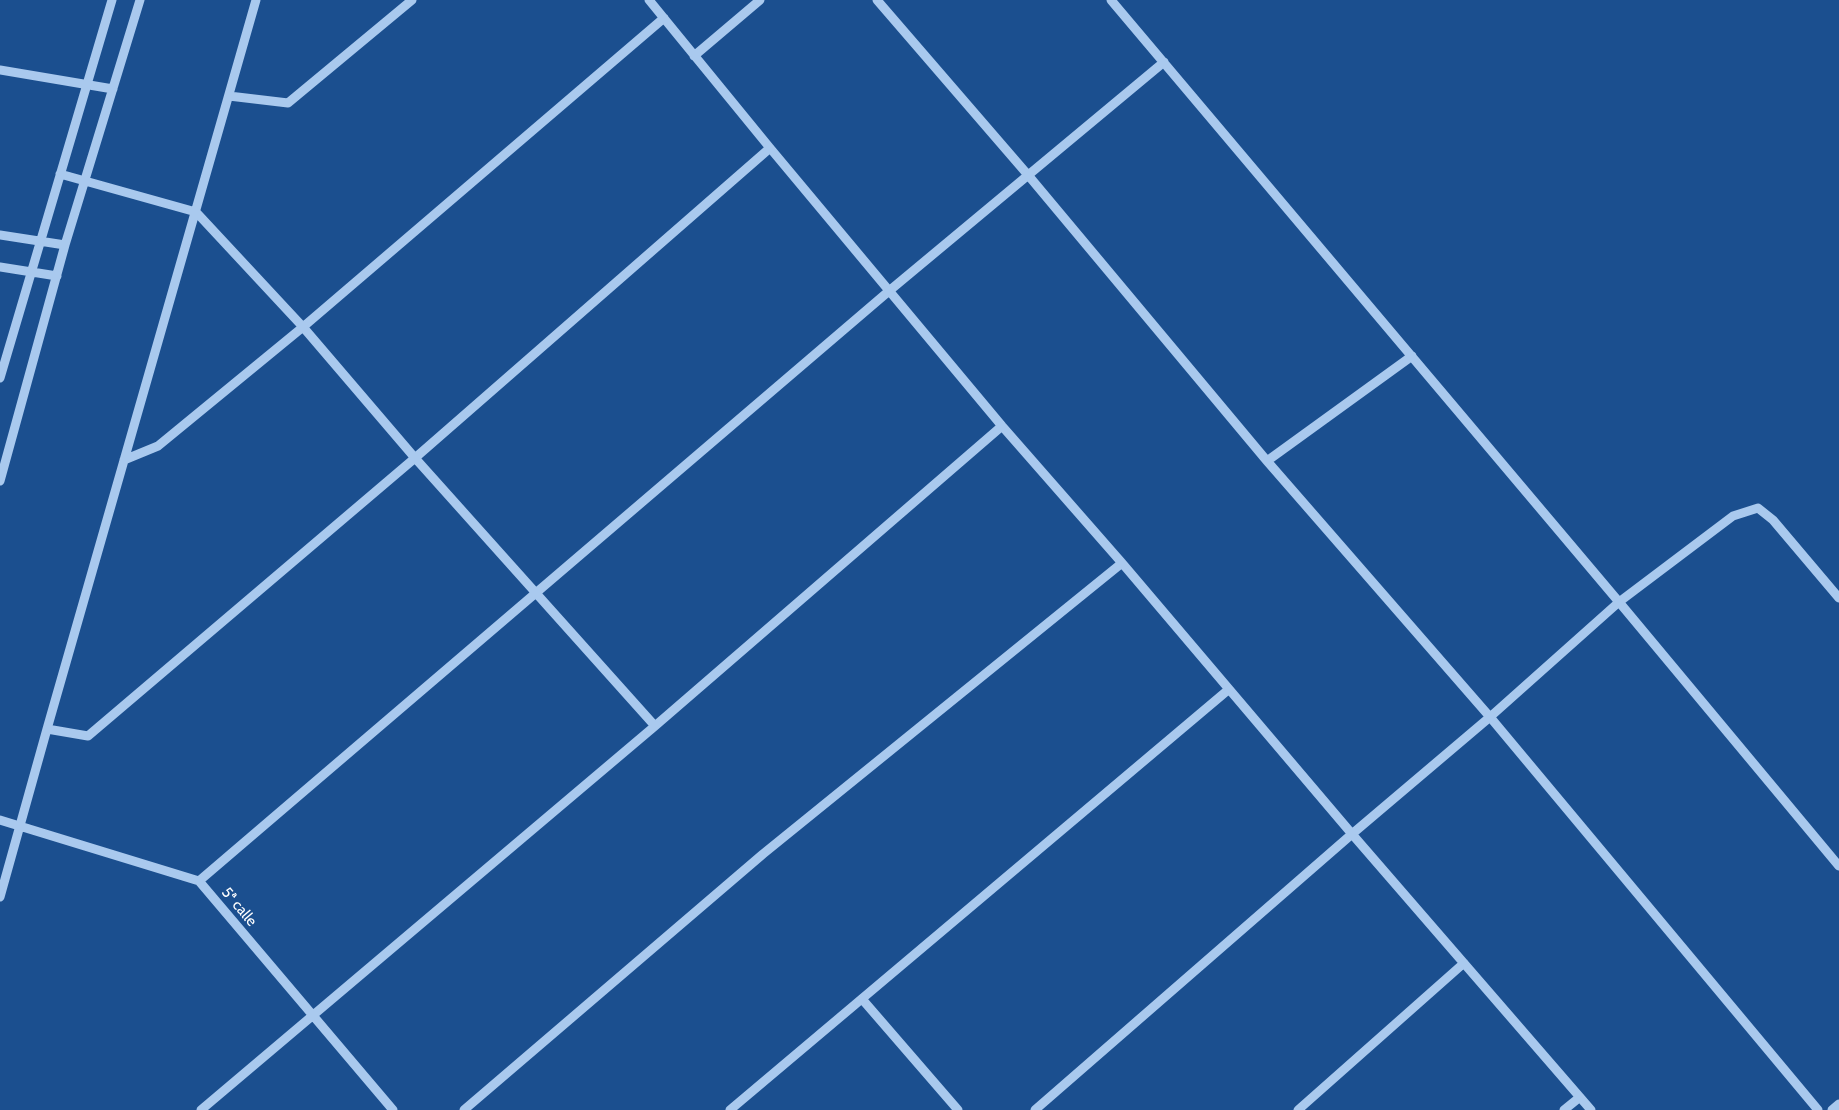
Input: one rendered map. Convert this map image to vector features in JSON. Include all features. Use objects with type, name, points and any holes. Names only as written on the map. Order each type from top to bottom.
[{"type":"street","points":[[0,378],[112,0]]},
{"type":"street","points":[[0,481],[65,245],[140,0]]},
{"type":"street","points":[[0,897],[21,826],[46,729],[256,0]]},
{"type":"street","points":[[229,96],[288,103],[412,0]]},
{"type":"street","points":[[650,0],[770,148],[1002,426],[1122,563],[1228,690],[1591,1110]]},
{"type":"street","points":[[694,56],[760,0]]},
{"type":"street","points":[[877,0],[1028,175],[1267,461],[1490,717],[1818,1110]]},
{"type":"street","points":[[1112,0],[1839,866]]},
{"type":"street","points":[[124,460],[158,446],[303,327],[664,18]]},
{"type":"street","points":[[0,820],[199,881],[889,291],[1164,62]]},
{"type":"street","points":[[0,70],[113,89]]},
{"type":"street","points":[[46,729],[88,736],[415,458],[770,148]]},
{"type":"street","points":[[60,174],[196,212],[303,327],[415,458],[655,726]]},
{"type":"street","points":[[0,235],[65,245]]},
{"type":"street","points":[[0,267],[57,276]]},
{"type":"street","points":[[1267,461],[1412,356]]},
{"type":"street","points":[[201,1110],[655,726],[1002,426]]},
{"type":"street","points":[[1035,1110],[1352,834],[1490,717],[1619,602],[1733,516],[1758,508],[1773,520],[1839,598]]},
{"type":"street","points":[[464,1110],[764,854],[1122,563]]},
{"type":"street","points":[[730,1110],[1228,690]]},
{"type":"street","name":"5ª calle","points":[[199,881],[394,1110]]},
{"type":"street","points":[[1298,1110],[1464,963]]},
{"type":"street","points":[[862,999],[958,1110]]},
{"type":"street","points":[[1564,1110],[1580,1097]]},
{"type":"street","points":[[1832,1110],[1839,1104]]}]
